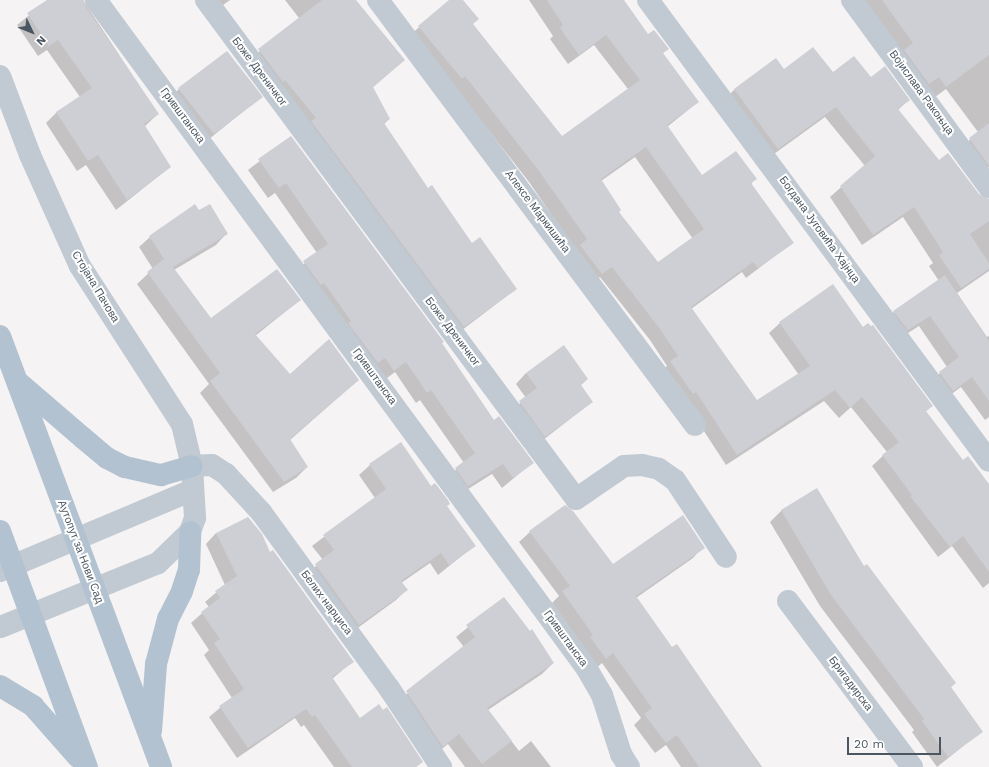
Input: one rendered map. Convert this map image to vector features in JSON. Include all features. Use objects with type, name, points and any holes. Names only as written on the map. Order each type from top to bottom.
[{"type":"main road","name":"Аутопут за Нови Сад","points":[[0,336],[161,767]]},
{"type":"main road","points":[[16,380],[107,458],[125,467],[161,475],[192,466]]},
{"type":"main road","points":[[0,531],[6,569],[30,614],[87,767]]},
{"type":"main road","points":[[151,739],[156,664],[168,619],[182,591],[189,570],[190,532]]},
{"type":"main road","points":[[0,686],[33,706],[87,767]]},
{"type":"street","name":"Гривштанска","points":[[96,0],[587,669],[602,695],[621,754],[629,767]]},
{"type":"street","name":"Боже Дреничког","points":[[206,0],[576,499],[624,466],[642,465],[659,469],[675,480],[726,557]]},
{"type":"street","name":"Алексе Маркишића","points":[[378,0],[695,425]]},
{"type":"street","name":"Богдана Југовића Хајнца","points":[[648,0],[989,461]]},
{"type":"street","name":"Војислава Ракоњца","points":[[852,0],[989,186]]},
{"type":"street","name":"Стојана Пачова","points":[[0,76],[30,155],[80,266],[175,410],[186,434],[192,466],[193,490],[194,518],[190,532]]},
{"type":"street","name":"Белих нарциса","points":[[192,466],[212,465],[226,474],[261,512],[388,688],[441,767]]},
{"type":"street","points":[[6,569],[193,490]]},
{"type":"street","points":[[0,627],[158,563],[190,532]]},
{"type":"street","name":"Бригадирска","points":[[788,601],[912,767]]},
{"type":"building","points":[[47,0],[84,0],[86,7],[159,114],[144,124],[171,167],[127,200],[98,155],[88,161],[56,112],[92,88],[58,40],[49,46],[27,13]]},
{"type":"building","points":[[322,0],[356,0],[405,60],[373,87],[390,119],[384,123],[428,188],[432,185],[472,243],[480,237],[517,289],[464,327],[311,121],[316,118],[285,80],[283,82],[258,49]]},
{"type":"building","points":[[449,0],[463,0],[479,19],[473,24],[562,136],[640,80],[606,35],[579,55],[560,28],[563,25],[547,0],[624,0],[648,34],[654,30],[669,49],[663,53],[699,102],[667,125],[702,175],[736,151],[757,179],[751,183],[794,243],[758,268],[753,262],[691,307],[757,400],[810,366],[779,322],[833,284],[863,327],[868,323],[871,326],[873,325],[933,406],[926,411],[963,460],[968,456],[989,484],[989,572],[963,536],[950,547],[910,496],[912,495],[882,455],[899,442],[862,397],[850,408],[835,390],[737,455],[696,392],[693,394],[670,361],[678,356],[660,329],[612,267],[602,274],[580,245],[587,239],[539,171],[465,76],[462,79],[418,26]],"holes":[[[646,147],[704,229],[658,262],[619,212],[621,210],[601,179]]]},
{"type":"building","points":[[882,0],[989,0],[989,55],[946,87],[939,77],[929,84],[904,50],[913,43]]},
{"type":"building","points":[[813,47],[833,72],[854,56],[871,77],[885,66],[910,100],[898,109],[939,160],[948,153],[979,194],[989,199],[989,221],[970,234],[989,263],[989,269],[961,288],[939,255],[943,252],[914,207],[873,235],[840,186],[875,156],[836,107],[778,149],[734,89],[776,58],[784,69]]},
{"type":"building","points":[[227,51],[263,97],[214,134],[178,88]]},
{"type":"building","points":[[989,123],[989,166],[969,138]]},
{"type":"building","points":[[291,136],[444,342],[442,343],[494,420],[499,416],[534,463],[513,478],[503,464],[468,486],[455,468],[475,453],[431,390],[427,393],[406,362],[394,371],[385,358],[378,363],[348,323],[351,321],[324,283],[321,285],[303,261],[328,244],[286,183],[279,188],[258,159]]},
{"type":"building","points":[[195,204],[199,210],[210,204],[228,234],[173,267],[211,318],[277,269],[301,300],[255,334],[290,374],[329,339],[359,380],[290,439],[308,467],[284,482],[210,381],[220,373],[147,272],[164,259],[149,236]]},
{"type":"building","points":[[945,275],[989,341],[989,401],[972,377],[953,391],[939,372],[959,357],[930,316],[908,330],[893,311]]},
{"type":"building","points":[[564,345],[588,379],[581,385],[593,402],[545,437],[519,401],[537,388],[526,373]]},
{"type":"building","points":[[401,442],[431,486],[435,483],[448,500],[450,504],[447,506],[476,546],[449,565],[441,553],[401,581],[408,590],[359,625],[315,564],[334,550],[323,535],[386,489],[369,464]]},
{"type":"building","points":[[817,488],[864,566],[867,564],[956,683],[951,687],[983,732],[948,757],[922,721],[924,719],[831,595],[781,510]]},
{"type":"building","points":[[565,505],[573,511],[613,564],[683,515],[705,548],[636,596],[672,647],[677,644],[761,767],[699,767],[677,735],[666,743],[644,714],[652,708],[613,653],[606,659],[590,637],[593,635],[562,591],[570,586],[529,531]]},
{"type":"building","points":[[248,517],[262,534],[270,552],[273,550],[354,662],[332,677],[360,718],[379,704],[383,710],[387,707],[423,762],[416,767],[352,767],[315,715],[312,717],[306,709],[248,748],[219,706],[244,689],[214,643],[220,639],[201,612],[220,598],[215,591],[237,576],[216,533]]},
{"type":"building","points":[[504,597],[530,631],[532,629],[554,663],[487,708],[512,741],[482,764],[459,734],[443,747],[406,691],[475,637],[466,625]]}]
